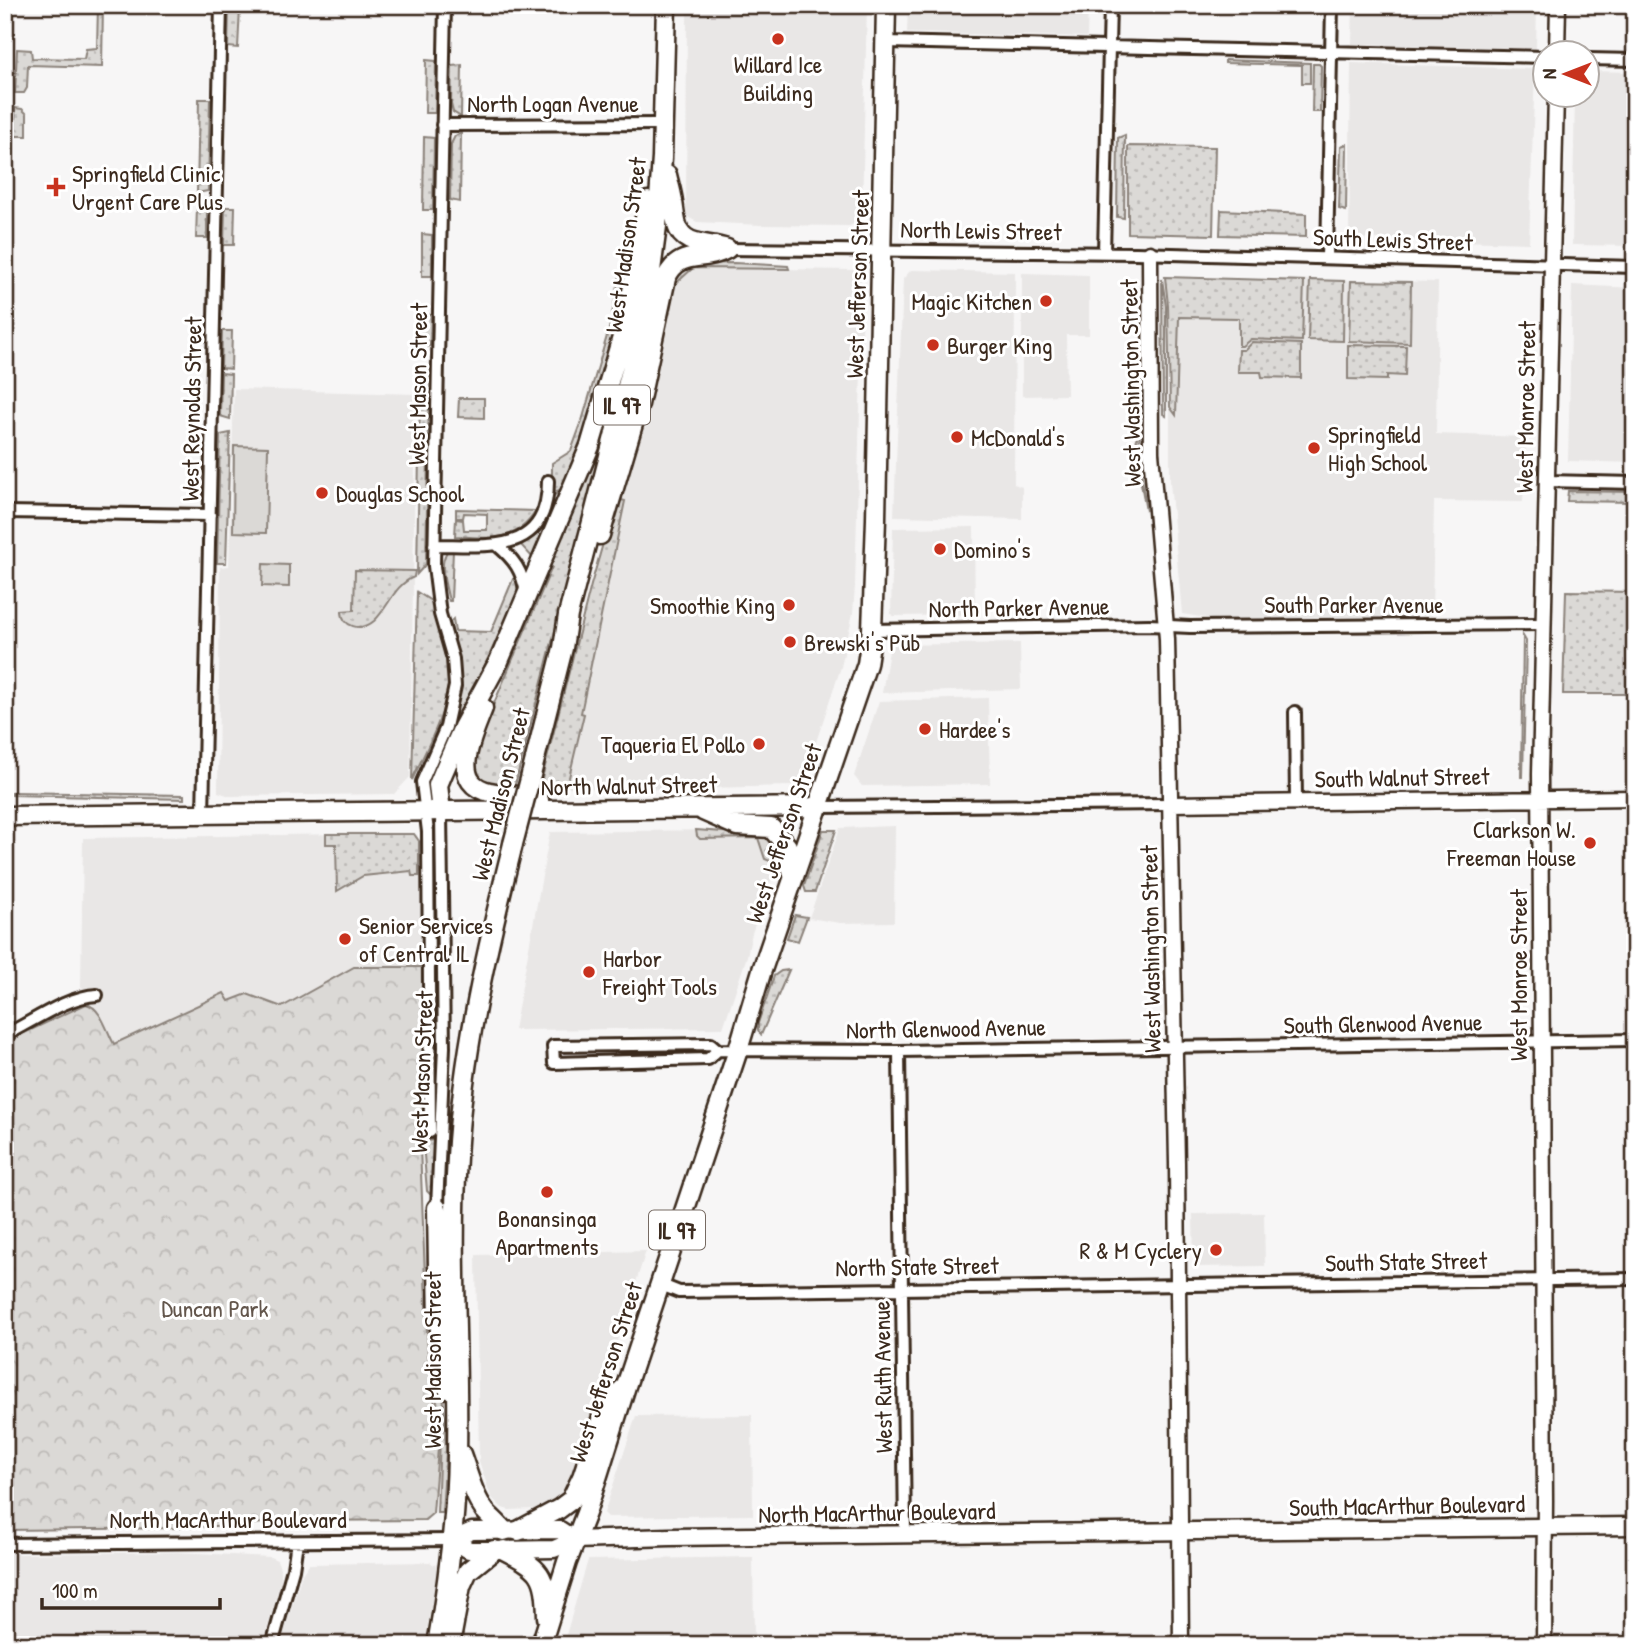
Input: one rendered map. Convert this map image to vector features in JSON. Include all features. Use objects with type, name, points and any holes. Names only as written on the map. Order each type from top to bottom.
[{"type":"main road","name":"West Madison Street","points":[[437,1645],[452,1540],[457,1443],[457,1158],[464,1078],[487,946],[634,359],[648,293],[662,158],[666,5]]},
{"type":"main road","name":"West Jefferson Street","points":[[541,1645],[863,678],[872,630],[883,249],[886,5]]},
{"type":"main road","points":[[662,158],[675,224],[679,232],[691,241],[715,244],[727,249]]},
{"type":"main road","points":[[565,810],[536,798],[482,790],[468,778],[466,757],[499,661],[575,487],[605,402],[628,320],[651,180],[662,158]]},
{"type":"main road","points":[[562,648],[591,565],[639,404],[666,278],[672,267],[684,258],[714,256],[727,249]]},
{"type":"main road","points":[[434,812],[438,785],[463,727],[499,661]]},
{"type":"main road","name":"North Walnut Street","points":[[5,816],[818,807]]},
{"type":"main road","points":[[698,808],[737,826],[771,828],[787,846],[794,879]]},
{"type":"main road","points":[[437,1208],[439,1323],[443,1361],[457,1443],[477,1497],[487,1513],[511,1531],[559,1510],[571,1500],[582,1477],[606,1405],[626,1386]]},
{"type":"main road","name":"South MacArthur Boulevard","points":[[1179,1531],[1635,1526]]},
{"type":"main road","name":"North MacArthur Boulevard","points":[[452,1540],[472,1531],[560,1530],[575,1540]]},
{"type":"main road","name":"North MacArthur Boulevard","points":[[452,1540],[469,1550],[499,1550],[554,1549],[575,1540],[1179,1531]]},
{"type":"main road","points":[[450,1645],[461,1586],[468,1571],[499,1550],[534,1566],[538,1572],[544,1591],[547,1626]]},
{"type":"street","name":"West Reynolds Street","points":[[203,814],[221,5]]},
{"type":"street","name":"West Mason Street","points":[[437,1208],[444,1047],[434,812],[422,794],[422,782],[446,727],[455,686],[453,659],[439,614],[434,545],[445,5]]},
{"type":"street","name":"West Washington Street","points":[[1104,252],[1110,5]]},
{"type":"street","points":[[1327,258],[1332,5]]},
{"type":"street","points":[[1557,38],[1558,5]]},
{"type":"street","points":[[886,42],[1532,58]]},
{"type":"street","points":[[1602,59],[1635,60]]},
{"type":"street","name":"West Monroe Street","points":[[1544,1645],[1540,797],[1556,108]]},
{"type":"street","name":"North Logan Avenue","points":[[442,125],[664,124]]},
{"type":"street","name":"North Lewis Street","points":[[727,249],[1150,253]]},
{"type":"street","name":"West Washington Street","points":[[1150,253],[1152,453],[1166,627],[1170,804],[1181,1645]]},
{"type":"street","name":"South Lewis Street","points":[[1150,253],[1635,267]]},
{"type":"street","points":[[434,545],[497,545],[523,537],[539,521],[546,502],[548,481]]},
{"type":"street","points":[[1546,481],[1635,483]]},
{"type":"street","points":[[5,512],[210,515]]},
{"type":"street","points":[[497,545],[521,570],[526,596]]},
{"type":"street","name":"South Parker Avenue","points":[[1166,627],[1543,624]]},
{"type":"street","name":"North Parker Avenue","points":[[872,630],[1166,627]]},
{"type":"street","points":[[1295,712],[1296,801]]},
{"type":"street","name":"South Walnut Street","points":[[1170,804],[1540,797],[1635,798]]},
{"type":"street","name":"North Walnut Street","points":[[818,807],[1170,804]]},
{"type":"street","name":"West Mason Street","points":[[430,1132],[434,812]]},
{"type":"street","points":[[5,1035],[88,995],[97,995]]},
{"type":"street","name":"South Glenwood Avenue","points":[[1175,1047],[1635,1040]]},
{"type":"street","name":"North Glenwood Avenue","points":[[718,1050],[708,1059],[554,1063],[553,1046],[711,1044],[718,1050],[899,1051],[1175,1047]]},
{"type":"street","name":"West Ruth Avenue","points":[[899,1051],[905,1534]]},
{"type":"street","name":"South State Street","points":[[1178,1284],[1635,1279]]},
{"type":"street","name":"North State Street","points":[[659,1284],[676,1292],[1178,1284]]},
{"type":"street","name":"North MacArthur Boulevard","points":[[5,1544],[452,1540]]},
{"type":"street","points":[[272,1645],[293,1569],[297,1542]]},
{"type":"shaded area","points":[[687,5],[867,5],[862,210],[854,224],[761,225],[697,222],[686,216]]},
{"type":"shaded area","points":[[908,5],[1088,5],[1087,37],[907,33]]},
{"type":"shaded area","points":[[1353,5],[1537,5],[1536,38],[1532,38],[1532,49],[1352,44]]},
{"type":"shaded area","points":[[1351,63],[1532,69],[1534,108],[1529,243],[1349,238]]},
{"type":"shaded area","points":[[1602,71],[1635,72],[1635,246],[1572,245],[1575,108],[1602,108]]},
{"type":"shaded area","points":[[693,268],[859,272],[863,300],[855,586],[853,613],[841,667],[805,775],[793,786],[614,790],[558,786],[621,500],[648,399],[672,287]]},
{"type":"shaded area","points":[[911,270],[1015,272],[1014,484],[1022,487],[1022,519],[894,516],[903,279]]},
{"type":"shaded area","points":[[1022,273],[1089,275],[1089,335],[1066,335],[1067,395],[1022,396]]},
{"type":"shaded area","points":[[1170,277],[1438,282],[1436,434],[1526,437],[1523,502],[1434,501],[1432,616],[1212,619],[1182,614],[1170,482]]},
{"type":"shaded area","points":[[1572,285],[1635,288],[1635,463],[1568,461]]},
{"type":"shaded area","points":[[234,389],[416,394],[410,777],[394,794],[230,796],[218,792],[220,567],[229,566]]},
{"type":"shaded area","points":[[974,527],[975,615],[893,616],[893,528]]},
{"type":"shaded area","points":[[1020,643],[1021,689],[882,693],[890,645]]},
{"type":"shaded area","points":[[988,698],[990,784],[862,786],[854,776],[879,701]]},
{"type":"shaded area","points":[[895,826],[894,922],[840,923],[809,918],[840,828]]},
{"type":"shaded area","points":[[715,830],[769,839],[780,856],[752,933],[723,1028],[514,1030],[550,832]]},
{"type":"shaded area","points":[[417,835],[419,841],[423,967],[354,967],[282,1007],[247,994],[229,1001],[223,993],[114,1045],[81,986],[83,838]]},
{"type":"shaded area","points":[[1264,1213],[1265,1266],[1194,1267],[1193,1214]]},
{"type":"shaded area","points":[[646,1251],[566,1489],[557,1498],[535,1509],[502,1508],[491,1497],[479,1461],[476,1255]]},
{"type":"shaded area","points":[[752,1415],[753,1515],[608,1517],[604,1513],[636,1416]]},
{"type":"shaded area","points":[[178,1552],[270,1557],[277,1560],[281,1579],[263,1645],[5,1645],[5,1554]]},
{"type":"shaded area","points":[[753,1557],[754,1638],[595,1641],[595,1645],[563,1645],[588,1560]]},
{"type":"shaded area","points":[[309,1564],[438,1564],[425,1645],[280,1645],[302,1574]]},
{"type":"green space","points":[[98,5],[103,5],[102,67],[28,65],[27,88],[24,93],[15,93],[17,49],[31,50],[32,58],[84,59],[86,49],[97,48]]},
{"type":"green space","points":[[229,7],[240,8],[238,48],[228,47]]},
{"type":"green space","points":[[426,60],[436,61],[435,113],[425,113]]},
{"type":"green space","points":[[1225,60],[1310,63],[1310,83],[1302,83],[1302,65],[1225,63]]},
{"type":"green space","points":[[1313,64],[1321,66],[1320,112],[1312,112]]},
{"type":"green space","points":[[462,65],[461,117],[453,112],[451,104],[452,66]]},
{"type":"green space","points":[[199,99],[210,99],[208,191],[197,193]]},
{"type":"green space","points":[[13,108],[9,268],[5,268],[5,116]]},
{"type":"green space","points":[[15,108],[22,109],[27,114],[27,136],[15,136]]},
{"type":"green space","points":[[461,133],[460,202],[450,200],[451,144],[455,136]]},
{"type":"green space","points":[[1125,135],[1124,218],[1117,217],[1118,138]]},
{"type":"green space","points":[[424,137],[434,138],[433,210],[423,210]]},
{"type":"green space","points":[[1347,144],[1346,211],[1339,209],[1341,146]]},
{"type":"green space","points":[[1128,146],[1215,147],[1213,235],[1128,233]]},
{"type":"green space","points":[[197,207],[207,210],[207,238],[196,238]]},
{"type":"green space","points":[[225,207],[235,207],[234,245],[224,245]]},
{"type":"green space","points":[[1221,210],[1306,214],[1306,237],[1220,235]]},
{"type":"green space","points":[[422,234],[432,235],[432,276],[422,276]]},
{"type":"green space","points":[[690,264],[788,266],[789,269],[693,268],[672,287],[657,363],[621,500],[625,501],[581,713],[584,714],[567,786],[540,786],[591,585],[643,405],[672,278]]},
{"type":"green space","points":[[622,266],[630,267],[611,352],[562,489],[552,493],[552,463],[571,451],[582,421],[609,329]]},
{"type":"green space","points":[[1165,277],[1304,281],[1302,341],[1251,339],[1239,346],[1239,318],[1179,317],[1176,415],[1170,407]]},
{"type":"green space","points":[[1162,279],[1166,306],[1166,416],[1163,414]]},
{"type":"green space","points":[[1310,280],[1344,281],[1343,341],[1308,340]]},
{"type":"green space","points":[[1351,281],[1411,282],[1410,343],[1349,341]]},
{"type":"green space","points":[[421,313],[431,315],[430,346],[420,348]]},
{"type":"green space","points":[[222,331],[232,331],[231,369],[221,368]]},
{"type":"green space","points":[[1252,342],[1301,344],[1301,378],[1262,377],[1261,372],[1238,372],[1239,350],[1244,350]]},
{"type":"green space","points":[[1348,345],[1406,346],[1405,376],[1387,375],[1387,380],[1348,379]]},
{"type":"green space","points":[[625,352],[627,353],[515,785],[487,784],[476,768],[475,748],[552,567],[550,566],[589,469]]},
{"type":"green space","points":[[221,373],[231,374],[230,419],[220,416]]},
{"type":"green space","points":[[420,393],[429,397],[426,564],[417,574]]},
{"type":"green space","points":[[1136,395],[1139,397],[1140,462],[1146,511],[1137,461]]},
{"type":"green space","points":[[459,398],[484,398],[484,418],[458,417]]},
{"type":"green space","points":[[230,433],[226,563],[217,563],[220,435]]},
{"type":"green space","points":[[234,446],[268,447],[266,533],[233,532]]},
{"type":"green space","points":[[564,490],[533,558],[520,544],[541,523],[552,496]]},
{"type":"green space","points":[[1568,491],[1635,492],[1635,502],[1567,501]]},
{"type":"green space","points":[[456,509],[536,511],[528,522],[510,534],[479,538],[455,536],[456,519],[463,520],[464,530],[487,530],[487,514],[464,513],[463,518],[456,518]]},
{"type":"green space","points":[[453,550],[449,601],[443,563],[447,552]]},
{"type":"green space","points":[[263,564],[289,565],[289,587],[262,586]]},
{"type":"green space","points":[[355,570],[415,571],[414,577],[401,585],[374,621],[358,627],[345,621],[342,611],[354,610]]},
{"type":"green space","points":[[513,579],[517,579],[517,595],[462,715],[457,713],[461,678],[450,622],[453,619],[455,631],[491,632]]},
{"type":"green space","points":[[1566,591],[1635,592],[1635,694],[1563,694]]},
{"type":"green space","points":[[417,592],[431,601],[445,643],[449,674],[439,721],[412,780]]},
{"type":"green space","points":[[1523,636],[1526,641],[1521,777]]},
{"type":"green space","points":[[12,792],[184,795],[184,799],[12,795]]},
{"type":"green space","points":[[696,830],[764,835],[776,845],[780,856],[770,861],[765,859],[758,838],[700,839]]},
{"type":"green space","points":[[823,830],[836,830],[815,892],[806,892],[804,886]]},
{"type":"green space","points":[[326,834],[414,834],[419,841],[419,876],[412,876],[411,871],[363,876],[337,891],[336,844],[326,844]]},
{"type":"green space","points":[[795,915],[807,917],[798,941],[787,938]]},
{"type":"green space","name":"Duncan Park","points":[[354,967],[423,967],[425,1098],[420,1146],[428,1355],[438,1448],[433,1513],[425,1520],[298,1521],[182,1528],[5,1530],[5,1042],[86,1004],[100,1015],[114,1044],[224,993],[229,1001],[247,994],[282,1007]]},
{"type":"green space","points":[[789,970],[761,1035],[758,1023],[774,976]]},
{"type":"green space","points":[[435,1139],[433,1193],[430,1194],[427,1191],[423,1143]]},
{"type":"green space","points":[[427,1206],[431,1210],[445,1420],[442,1513],[437,1513],[440,1438],[428,1305]]},
{"type":"place","name":"Willard Ice Building","points":[[778,39]]},
{"type":"place","name":"Springfield Clinic Urgent Care Plus","points":[[56,187]]},
{"type":"place","name":"Magic Kitchen","points":[[1046,301]]},
{"type":"place","name":"Burger King","points":[[933,345]]},
{"type":"place","name":"McDonald's","points":[[957,437]]},
{"type":"place","name":"Springfield High School","points":[[1314,448]]},
{"type":"place","name":"Douglas School","points":[[322,493]]},
{"type":"place","name":"Domino's","points":[[940,549]]},
{"type":"place","name":"Smoothie King","points":[[789,605]]},
{"type":"place","name":"Brewski's Pub","points":[[790,642]]},
{"type":"place","name":"Hardee's","points":[[925,729]]},
{"type":"place","name":"Taqueria El Pollo","points":[[759,744]]},
{"type":"place","name":"Clarkson W. Freeman House","points":[[1590,843]]},
{"type":"place","name":"Senior Services of Central IL","points":[[345,939]]},
{"type":"place","name":"Harbor Freight Tools","points":[[589,972]]},
{"type":"place","name":"Bonansinga Apartments","points":[[547,1192]]},
{"type":"place","name":"R & M Cyclery","points":[[1216,1250]]}]
